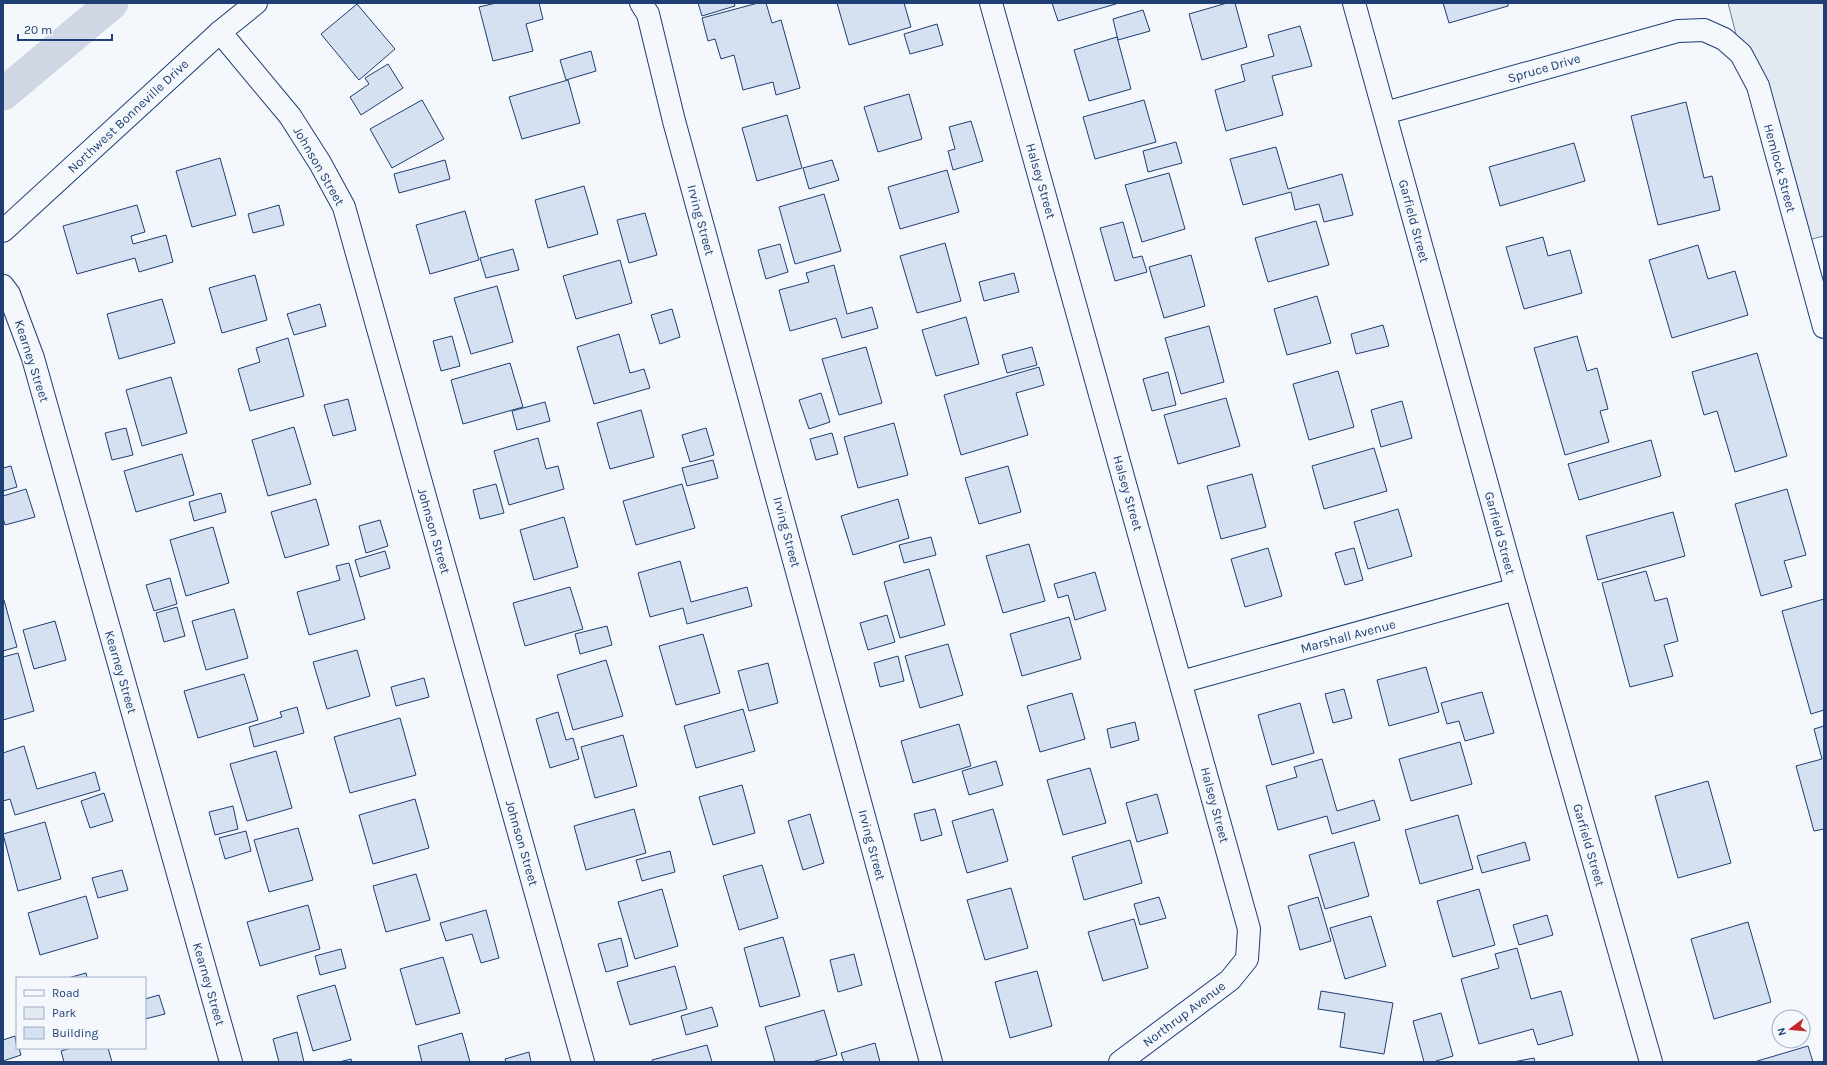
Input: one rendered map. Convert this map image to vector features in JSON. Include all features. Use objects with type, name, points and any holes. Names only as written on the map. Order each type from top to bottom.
[{"type":"street","name":"Northwest Bonneville Drive","points":[[3,231],[220,32],[256,3]]},
{"type":"street","name":"Irving Street","points":[[642,3],[648,14],[674,121],[931,1062]]},
{"type":"street","name":"Halsey Street","points":[[991,3],[1249,930],[1247,959],[1230,980]]},
{"type":"street","name":"Garfield Street","points":[[1354,3],[1516,590],[1651,1062]]},
{"type":"street","name":"Spruce Drive","points":[[1385,113],[1678,31],[1704,30]]},
{"type":"street","name":"Hemlock Street","points":[[1704,30],[1724,39],[1741,54],[1758,86],[1824,327]]},
{"type":"street","name":"Johnson Street","points":[[220,32],[290,116],[320,163],[344,207],[583,1062]]},
{"type":"street","name":"Kearney Street","points":[[3,286],[9,294],[33,358],[231,1062]]},
{"type":"street","name":"Marshall Avenue","points":[[1181,682],[1516,590]]},
{"type":"street","name":"Northrup Avenue","points":[[1120,1062],[1230,980]]},
{"type":"green space","points":[[1728,3],[1824,3],[1824,236],[1800,242],[1741,54]]},
{"type":"building","points":[[496,3],[539,3],[543,19],[526,24],[533,51],[493,61],[479,7]]},
{"type":"building","points":[[698,3],[734,3],[735,6],[702,16]]},
{"type":"building","points":[[758,3],[766,3],[772,23],[781,20],[800,88],[776,95],[773,82],[743,90],[734,55],[721,59],[715,39],[708,41],[702,18]]},
{"type":"building","points":[[837,3],[904,3],[911,27],[849,45]]},
{"type":"building","points":[[1052,3],[1119,3],[1058,21]]},
{"type":"building","points":[[1227,3],[1235,3],[1247,47],[1202,60],[1189,14]]},
{"type":"building","points":[[1443,3],[1508,3],[1508,6],[1449,23]]},
{"type":"building","points":[[357,4],[395,49],[359,80],[321,34]]},
{"type":"building","points":[[1143,10],[1150,31],[1118,40],[1113,19]]},
{"type":"building","points":[[937,24],[943,45],[910,54],[904,34]]},
{"type":"building","points":[[1300,26],[1312,66],[1272,76],[1283,115],[1226,131],[1215,90],[1245,81],[1241,65],[1274,56],[1268,35]]},
{"type":"building","points":[[1117,37],[1131,89],[1089,101],[1074,50]]},
{"type":"building","points":[[591,51],[596,71],[566,80],[560,60]]},
{"type":"building","points":[[388,64],[403,88],[361,115],[350,97],[369,84],[365,78]]},
{"type":"building","points":[[568,80],[580,123],[522,139],[509,97]]},
{"type":"building","points":[[909,94],[922,139],[878,152],[864,107]]},
{"type":"building","points":[[422,100],[444,139],[392,168],[370,129]]},
{"type":"building","points":[[1144,100],[1156,142],[1095,159],[1083,117]]},
{"type":"building","points":[[1686,102],[1704,178],[1712,176],[1720,210],[1658,225],[1631,116]]},
{"type":"building","points":[[787,115],[802,168],[757,181],[742,128]]},
{"type":"building","points":[[971,121],[983,161],[953,170],[948,151],[955,149],[949,127]]},
{"type":"building","points":[[1176,142],[1182,163],[1148,172],[1143,151]]},
{"type":"building","points":[[1574,143],[1585,181],[1500,206],[1489,167]]},
{"type":"building","points":[[1276,147],[1288,189],[1342,174],[1353,215],[1324,222],[1319,204],[1295,210],[1291,192],[1243,205],[1230,159]]},
{"type":"building","points":[[220,158],[236,215],[192,227],[176,171]]},
{"type":"building","points":[[445,160],[450,179],[399,193],[394,174]]},
{"type":"building","points":[[832,160],[839,180],[809,189],[803,168]]},
{"type":"building","points":[[947,170],[959,212],[900,229],[888,187]]},
{"type":"building","points":[[1169,173],[1185,229],[1142,242],[1125,185]]},
{"type":"building","points":[[584,186],[598,234],[548,248],[535,200]]},
{"type":"building","points":[[824,194],[841,251],[795,264],[779,207]]},
{"type":"building","points":[[137,205],[145,232],[131,236],[133,244],[166,235],[173,262],[139,272],[135,258],[77,274],[63,226]]},
{"type":"building","points":[[279,205],[284,225],[253,233],[248,214]]},
{"type":"building","points":[[465,211],[479,260],[430,274],[416,225]]},
{"type":"building","points":[[645,213],[657,255],[629,263],[617,220]]},
{"type":"building","points":[[1316,221],[1329,265],[1268,282],[1255,238]]},
{"type":"building","points":[[1123,222],[1133,258],[1142,256],[1147,272],[1115,281],[1100,228]]},
{"type":"building","points":[[1543,237],[1548,256],[1570,250],[1582,293],[1524,309],[1506,247]]},
{"type":"building","points":[[945,243],[961,301],[917,313],[900,256]]},
{"type":"building","points":[[780,244],[788,272],[766,279],[758,250]]},
{"type":"building","points":[[1698,245],[1708,279],[1735,271],[1748,315],[1672,338],[1649,260]]},
{"type":"building","points":[[513,249],[519,270],[486,278],[480,258]]},
{"type":"building","points":[[1191,255],[1205,306],[1164,318],[1149,267]]},
{"type":"building","points":[[620,260],[632,303],[576,319],[563,276]]},
{"type":"building","points":[[834,265],[847,314],[872,307],[878,328],[842,338],[836,318],[790,331],[779,290],[809,282],[806,273]]},
{"type":"building","points":[[1014,273],[1019,292],[984,301],[979,282]]},
{"type":"building","points":[[255,275],[267,320],[222,333],[209,288]]},
{"type":"building","points":[[497,286],[513,342],[471,354],[454,298]]},
{"type":"building","points":[[1317,296],[1331,343],[1287,355],[1274,309]]},
{"type":"building","points":[[162,299],[175,343],[119,359],[107,314]]},
{"type":"building","points":[[320,304],[326,326],[294,335],[287,314]]},
{"type":"building","points":[[672,309],[680,337],[660,344],[651,315]]},
{"type":"building","points":[[966,317],[979,364],[936,376],[922,330]]},
{"type":"building","points":[[1383,325],[1389,346],[1356,354],[1351,334]]},
{"type":"building","points":[[1209,326],[1224,382],[1181,394],[1165,338]]},
{"type":"building","points":[[619,334],[630,373],[644,369],[650,388],[594,404],[577,347]]},
{"type":"building","points":[[452,336],[460,366],[441,371],[433,341]]},
{"type":"building","points":[[1577,336],[1587,371],[1597,368],[1608,409],[1600,411],[1609,442],[1565,455],[1534,348]]},
{"type":"building","points":[[288,338],[304,396],[250,411],[238,369],[260,362],[256,348]]},
{"type":"building","points":[[866,347],[882,403],[839,415],[822,359]]},
{"type":"building","points":[[1032,347],[1037,365],[1007,373],[1002,355]]},
{"type":"building","points":[[1757,353],[1787,456],[1735,472],[1717,411],[1704,415],[1692,372]]},
{"type":"building","points":[[510,363],[523,407],[463,424],[451,380]]},
{"type":"building","points":[[1039,367],[1044,385],[1016,393],[1028,435],[961,455],[944,395]]},
{"type":"building","points":[[1338,371],[1354,427],[1309,440],[1293,384]]},
{"type":"building","points":[[1168,372],[1176,405],[1152,411],[1143,379]]},
{"type":"building","points":[[171,377],[187,433],[142,446],[126,390]]},
{"type":"building","points":[[821,393],[830,422],[809,429],[799,400]]},
{"type":"building","points":[[1226,398],[1240,446],[1178,464],[1164,415]]},
{"type":"building","points":[[348,399],[356,430],[333,436],[324,405]]},
{"type":"building","points":[[1402,401],[1412,438],[1381,447],[1371,410]]},
{"type":"building","points":[[545,402],[550,421],[517,430],[512,411]]},
{"type":"building","points":[[641,410],[654,457],[610,469],[597,423]]},
{"type":"building","points":[[894,423],[908,475],[858,488],[844,437]]},
{"type":"building","points":[[294,427],[311,484],[268,496],[252,440]]},
{"type":"building","points":[[126,428],[133,455],[112,460],[105,433]]},
{"type":"building","points":[[706,428],[714,455],[690,462],[682,435]]},
{"type":"building","points":[[832,433],[838,454],[816,460],[810,439]]},
{"type":"building","points":[[538,438],[546,469],[558,466],[564,489],[509,505],[494,451]]},
{"type":"building","points":[[1651,440],[1661,476],[1579,500],[1568,464]]},
{"type":"building","points":[[1374,448],[1387,491],[1324,509],[1312,466]]},
{"type":"building","points":[[182,454],[194,495],[136,512],[124,471]]},
{"type":"building","points":[[713,460],[718,478],[687,486],[682,468]]},
{"type":"building","points":[[11,466],[17,487],[3,491],[3,468]]},
{"type":"building","points":[[1008,466],[1021,512],[979,524],[965,478]]},
{"type":"building","points":[[1252,474],[1266,527],[1221,539],[1207,486]]},
{"type":"building","points":[[496,484],[504,513],[480,519],[473,490]]},
{"type":"building","points":[[682,484],[695,528],[636,545],[623,501]]},
{"type":"building","points":[[26,489],[35,517],[5,525],[3,518],[3,496]]},
{"type":"building","points":[[1787,489],[1806,555],[1784,561],[1792,587],[1761,596],[1735,504]]},
{"type":"building","points":[[221,493],[226,512],[194,521],[189,502]]},
{"type":"building","points":[[316,499],[329,545],[285,558],[271,512]]},
{"type":"building","points":[[898,499],[909,538],[853,555],[841,516]]},
{"type":"building","points":[[1398,509],[1412,556],[1368,569],[1354,522]]},
{"type":"building","points":[[1673,512],[1685,556],[1598,580],[1586,536]]},
{"type":"building","points":[[564,517],[578,567],[534,580],[520,530]]},
{"type":"building","points":[[380,520],[388,546],[366,553],[359,526]]},
{"type":"building","points":[[213,527],[229,583],[186,596],[170,540]]},
{"type":"building","points":[[931,537],[936,555],[904,563],[899,545]]},
{"type":"building","points":[[1029,544],[1045,601],[1003,613],[986,556]]},
{"type":"building","points":[[1268,548],[1282,596],[1245,607],[1231,559]]},
{"type":"building","points":[[1354,548],[1363,580],[1345,585],[1335,553]]},
{"type":"building","points":[[385,551],[390,568],[360,577],[355,560]]},
{"type":"building","points":[[680,561],[691,602],[747,587],[752,606],[687,624],[683,608],[650,617],[638,573]]},
{"type":"building","points":[[349,563],[365,619],[309,635],[297,592],[340,580],[336,566]]},
{"type":"building","points":[[929,569],[945,625],[900,638],[884,582]]},
{"type":"building","points":[[1646,571],[1655,601],[1667,598],[1678,641],[1664,645],[1673,676],[1630,687],[1602,583]]},
{"type":"building","points":[[1095,572],[1106,610],[1075,620],[1068,595],[1058,598],[1054,584]]},
{"type":"building","points":[[170,578],[177,604],[154,611],[146,585]]},
{"type":"building","points":[[570,587],[583,629],[525,646],[513,603]]},
{"type":"building","points":[[1824,599],[1824,710],[1811,714],[1782,611]]},
{"type":"building","points":[[4,600],[17,647],[3,651],[3,601]]},
{"type":"building","points":[[177,607],[185,636],[164,642],[156,613]]},
{"type":"building","points":[[234,609],[248,658],[206,670],[192,621]]},
{"type":"building","points":[[887,615],[895,642],[868,650],[860,623]]},
{"type":"building","points":[[1069,617],[1081,659],[1022,676],[1010,634]]},
{"type":"building","points":[[55,621],[66,660],[34,669],[23,630]]},
{"type":"building","points":[[607,626],[612,645],[580,654],[575,634]]},
{"type":"building","points":[[703,634],[720,693],[676,705],[659,646]]},
{"type":"building","points":[[948,644],[963,695],[920,708],[905,656]]},
{"type":"building","points":[[357,650],[370,696],[327,709],[313,662]]},
{"type":"building","points":[[18,653],[34,711],[3,720],[3,657]]},
{"type":"building","points":[[898,656],[904,681],[880,687],[874,663]]},
{"type":"building","points":[[606,660],[623,716],[573,730],[557,675]]},
{"type":"building","points":[[768,663],[778,703],[749,711],[738,671]]},
{"type":"building","points":[[1426,667],[1439,712],[1389,726],[1377,680]]},
{"type":"building","points":[[244,674],[258,720],[198,738],[184,691]]},
{"type":"building","points":[[424,678],[429,697],[396,706],[391,687]]},
{"type":"building","points":[[1344,689],[1352,718],[1333,723],[1325,694]]},
{"type":"building","points":[[1482,692],[1494,733],[1465,741],[1459,721],[1447,724],[1441,703]]},
{"type":"building","points":[[1072,693],[1085,739],[1040,752],[1027,706]]},
{"type":"building","points":[[1300,703],[1314,753],[1272,765],[1258,715]]},
{"type":"building","points":[[297,707],[304,733],[254,747],[249,727],[282,717],[280,712]]},
{"type":"building","points":[[743,709],[755,751],[696,768],[684,726]]},
{"type":"building","points":[[558,712],[566,740],[573,738],[579,759],[550,768],[536,719]]},
{"type":"building","points":[[400,718],[416,775],[350,793],[334,737]]},
{"type":"building","points":[[1135,722],[1139,740],[1111,748],[1107,729]]},
{"type":"building","points":[[959,724],[971,766],[913,783],[901,741]]},
{"type":"building","points":[[1824,726],[1824,829],[1814,831],[1796,766],[1822,759],[1814,729]]},
{"type":"building","points":[[623,735],[637,786],[595,798],[581,747]]},
{"type":"building","points":[[1460,742],[1472,784],[1411,801],[1399,759]]},
{"type":"building","points":[[24,746],[37,789],[95,772],[100,790],[15,815],[10,799],[3,801],[3,753]]},
{"type":"building","points":[[276,751],[292,808],[247,821],[230,764]]},
{"type":"building","points":[[1322,759],[1337,811],[1374,800],[1380,820],[1332,834],[1327,816],[1278,830],[1266,786],[1297,777],[1294,767]]},
{"type":"building","points":[[996,761],[1003,785],[969,795],[962,771]]},
{"type":"building","points":[[1090,768],[1106,823],[1063,835],[1047,780]]},
{"type":"building","points":[[1708,781],[1731,863],[1678,878],[1655,796]]},
{"type":"building","points":[[742,785],[755,833],[713,845],[699,797]]},
{"type":"building","points":[[104,793],[113,821],[90,828],[81,801]]},
{"type":"building","points":[[1157,794],[1168,833],[1137,842],[1126,803]]},
{"type":"building","points":[[415,799],[429,848],[373,864],[359,815]]},
{"type":"building","points":[[233,806],[238,829],[215,835],[209,812]]},
{"type":"building","points":[[634,809],[646,853],[586,870],[574,826]]},
{"type":"building","points":[[935,809],[942,835],[921,841],[914,814]]},
{"type":"building","points":[[993,809],[1008,861],[967,873],[952,821]]},
{"type":"building","points":[[810,814],[824,863],[803,870],[788,821]]},
{"type":"building","points":[[1458,815],[1473,869],[1420,884],[1405,830]]},
{"type":"building","points":[[45,822],[61,879],[18,891],[3,834]]},
{"type":"building","points":[[298,828],[313,880],[269,892],[254,840]]},
{"type":"building","points":[[246,831],[251,851],[225,859],[219,838]]},
{"type":"building","points":[[1130,840],[1142,883],[1084,900],[1072,857]]},
{"type":"building","points":[[1354,842],[1369,896],[1325,909],[1309,855]]},
{"type":"building","points":[[1525,842],[1530,860],[1482,873],[1477,856]]},
{"type":"building","points":[[670,851],[675,872],[642,881],[636,860]]},
{"type":"building","points":[[762,865],[778,918],[739,930],[723,876]]},
{"type":"building","points":[[122,870],[128,890],[98,898],[92,878]]},
{"type":"building","points":[[416,874],[430,920],[386,932],[373,886]]},
{"type":"building","points":[[1011,888],[1028,948],[985,960],[967,900]]},
{"type":"building","points":[[662,889],[678,946],[635,959],[618,902]]},
{"type":"building","points":[[1479,889],[1495,945],[1453,957],[1437,901]]},
{"type":"building","points":[[86,896],[98,938],[40,955],[28,913]]},
{"type":"building","points":[[1159,897],[1166,918],[1140,925],[1134,904]]},
{"type":"building","points":[[1318,897],[1331,941],[1300,950],[1288,906]]},
{"type":"building","points":[[308,905],[320,949],[260,966],[247,922]]},
{"type":"building","points":[[486,910],[499,958],[481,963],[472,934],[446,941],[440,923]]},
{"type":"building","points":[[1547,915],[1553,935],[1519,945],[1513,925]]},
{"type":"building","points":[[1371,916],[1386,966],[1345,979],[1330,928]]},
{"type":"building","points":[[1134,919],[1148,968],[1103,981],[1088,932]]},
{"type":"building","points":[[1748,922],[1771,1002],[1714,1019],[1691,939]]},
{"type":"building","points":[[783,937],[800,996],[760,1007],[744,948]]},
{"type":"building","points":[[621,938],[628,966],[606,972],[598,944]]},
{"type":"building","points":[[1517,948],[1531,999],[1561,991],[1573,1035],[1538,1045],[1533,1029],[1479,1044],[1461,979],[1499,968],[1495,954]]},
{"type":"building","points":[[341,949],[346,968],[320,975],[315,956]]},
{"type":"building","points":[[854,954],[862,985],[838,992],[830,960]]},
{"type":"building","points":[[443,957],[460,1013],[416,1025],[400,969]]},
{"type":"building","points":[[675,966],[687,1009],[630,1025],[617,982]]},
{"type":"building","points":[[1037,971],[1052,1026],[1010,1038],[995,982]]},
{"type":"building","points":[[86,973],[87,977],[72,977]]},
{"type":"building","points":[[335,985],[351,1040],[313,1051],[297,996]]},
{"type":"building","points":[[1321,991],[1393,1003],[1384,1054],[1340,1047],[1345,1013],[1318,1009]]},
{"type":"building","points":[[159,995],[165,1014],[146,1019],[146,999]]},
{"type":"building","points":[[712,1007],[718,1026],[686,1035],[681,1016]]},
{"type":"building","points":[[824,1010],[837,1055],[812,1062],[775,1062],[765,1027]]},
{"type":"building","points":[[1441,1013],[1453,1056],[1433,1062],[1424,1062],[1413,1021]]},
{"type":"building","points":[[297,1032],[304,1062],[279,1062],[273,1039]]},
{"type":"building","points":[[462,1033],[470,1062],[422,1062],[418,1046]]},
{"type":"building","points":[[15,1036],[16,1049],[19,1049],[21,1055],[3,1061],[3,1040]]},
{"type":"building","points":[[875,1043],[880,1062],[844,1062],[841,1053]]},
{"type":"building","points":[[707,1045],[712,1062],[652,1062],[652,1060]]},
{"type":"building","points":[[68,1049],[108,1049],[112,1062],[64,1062],[61,1051]]},
{"type":"building","points":[[1798,1049],[1809,1049],[1813,1062],[1754,1062]]},
{"type":"building","points":[[529,1052],[531,1062],[506,1062],[505,1059]]},
{"type":"building","points":[[1534,1058],[1535,1062],[1513,1062]]},
{"type":"building","points":[[351,1059],[352,1062],[339,1062]]},
{"type":"waterway","points":[[3,94],[112,3]]}]
